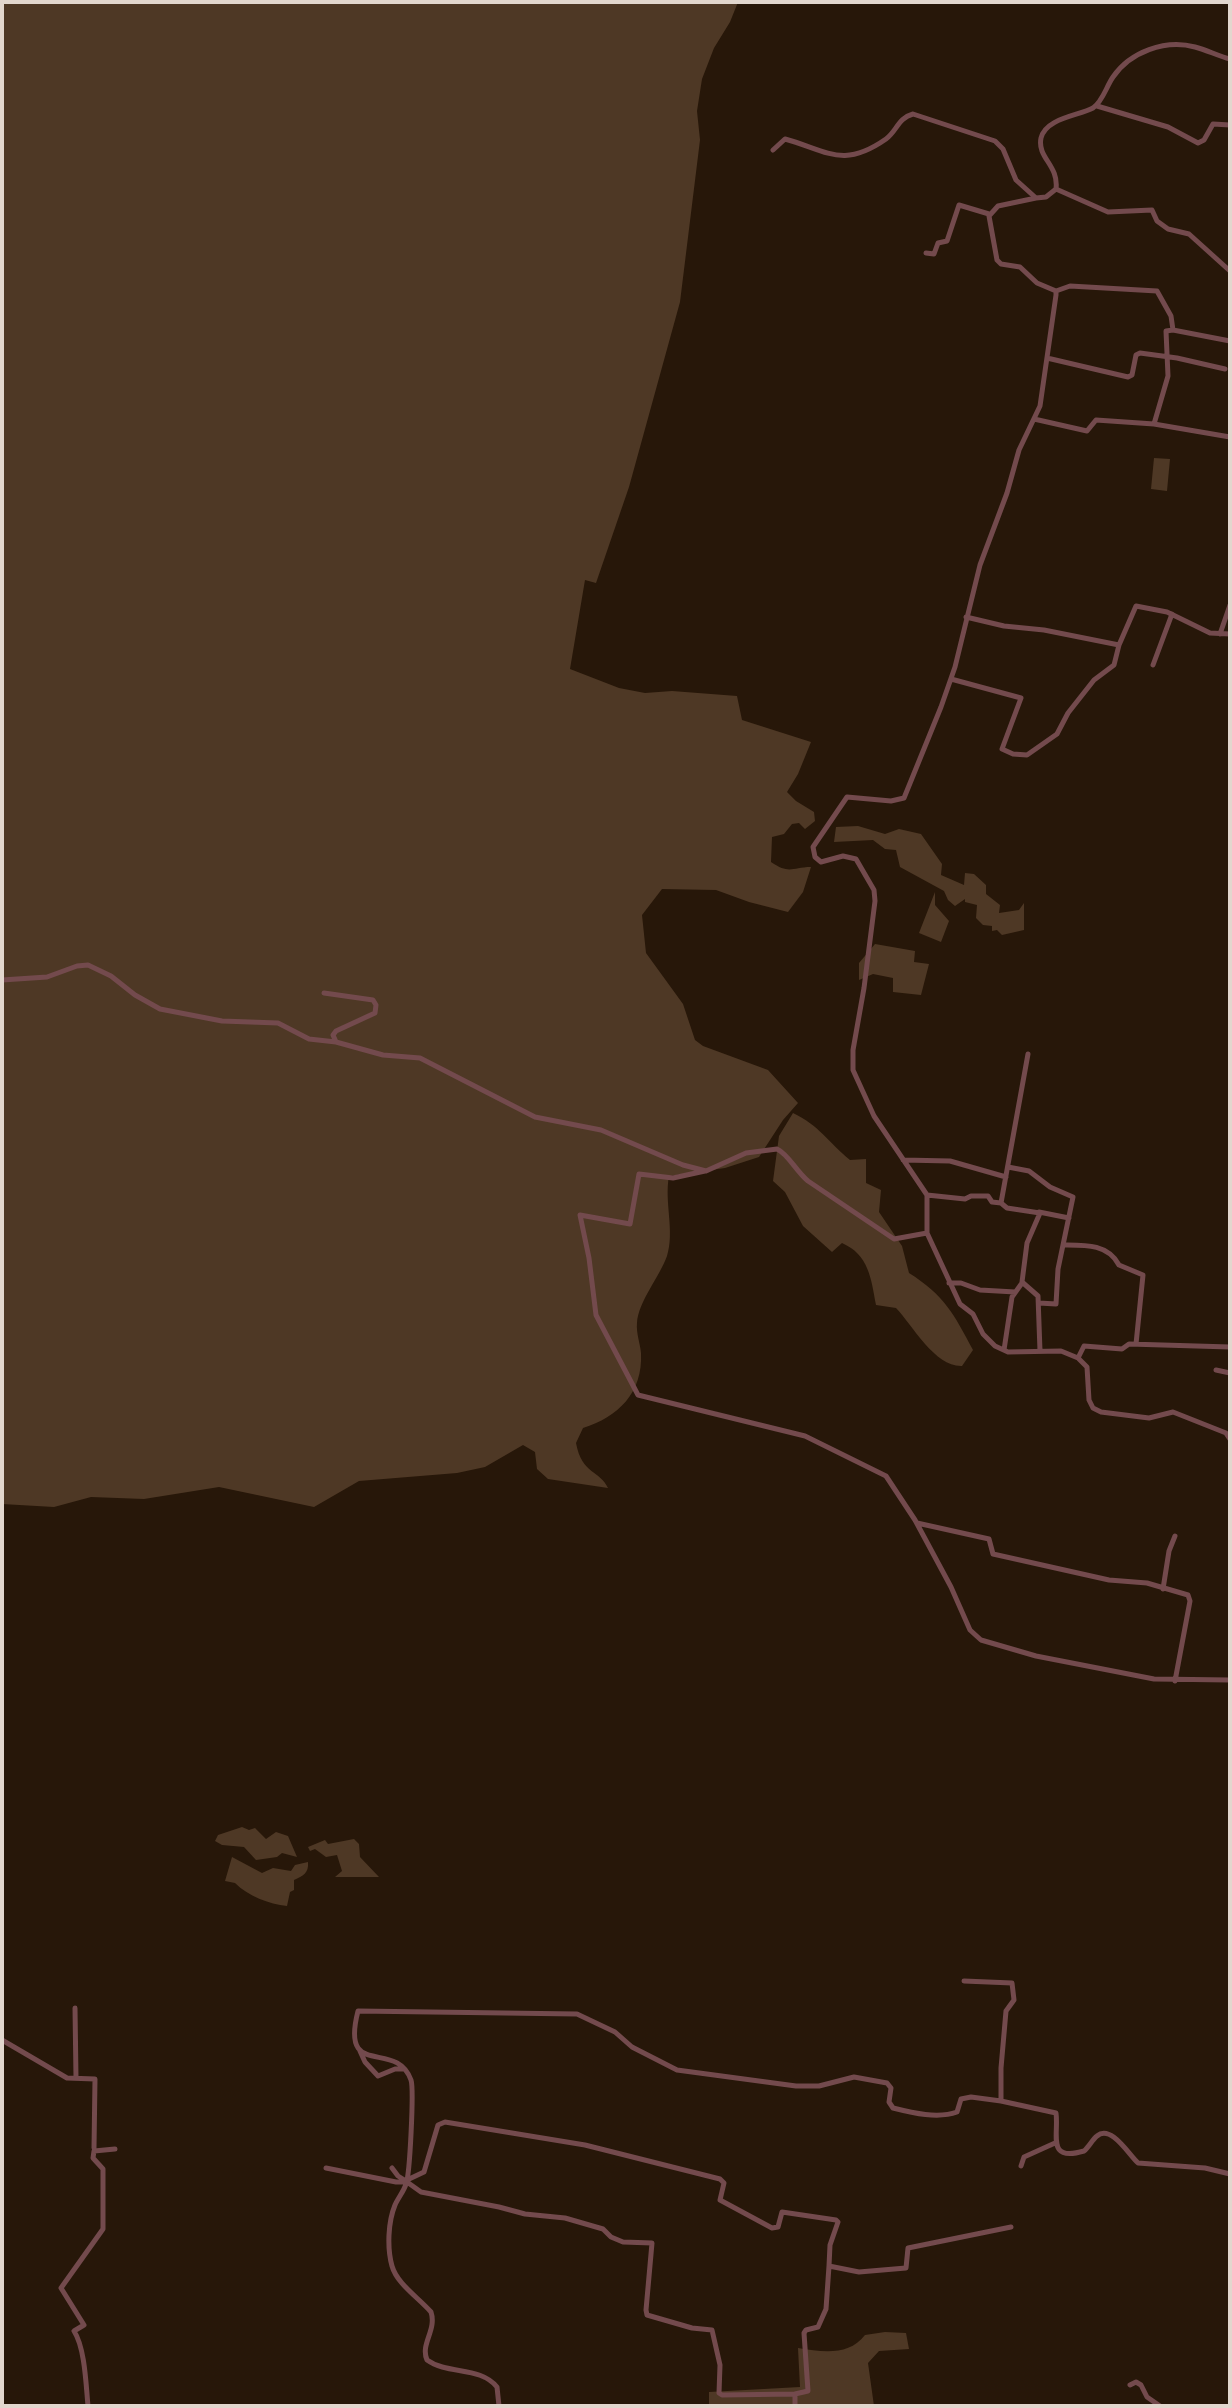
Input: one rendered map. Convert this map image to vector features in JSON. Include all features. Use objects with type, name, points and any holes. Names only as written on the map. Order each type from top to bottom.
[{"type":"street","points":[[989,214],[998,206],[1046,197],[1056,189],[1057,175],[1041,148],[1043,133],[1050,125],[1096,106],[1123,65],[1149,49],[1183,45],[1230,59]]},
{"type":"street","points":[[1096,106],[1166,127],[1198,143],[1202,143],[1213,124],[1230,125]]},
{"type":"street","points":[[773,150],[785,139],[828,154],[850,157],[886,139],[901,120],[913,114],[998,143],[1016,180],[1036,198]]},
{"type":"street","points":[[1056,189],[1108,212],[1152,210],[1157,221],[1168,229],[1189,234],[1230,271]]},
{"type":"street","points":[[926,253],[934,254],[938,243],[947,242],[959,205],[989,214]]},
{"type":"street","points":[[989,214],[997,260],[1001,264],[1020,267],[1037,283],[1056,291],[1070,286],[1157,291],[1171,316],[1173,330]]},
{"type":"street","points":[[1056,291],[1040,406],[1019,450],[1007,493],[993,526],[951,679],[904,798],[891,801],[847,797],[813,847],[815,857],[821,862],[843,856],[856,859],[875,891],[870,948],[852,1066],[874,1116],[927,1195],[927,1233],[960,1304],[973,1314],[983,1334],[1008,1352],[1061,1351],[1078,1358],[1087,1367],[1089,1400],[1093,1408],[1101,1412],[1149,1418],[1173,1412],[1226,1433],[1230,1439]]},
{"type":"street","points":[[1154,424],[1168,376],[1167,330],[1230,341]]},
{"type":"street","points":[[1047,358],[1130,377],[1136,354],[1168,356],[1225,369]]},
{"type":"street","points":[[1034,419],[1087,431],[1095,420],[1154,424],[1230,437]]},
{"type":"street","points":[[1220,634],[1230,605]]},
{"type":"street","points":[[951,679],[1021,698],[1002,749],[1014,755],[1027,755],[1058,732],[1066,716],[1094,680],[1114,665],[1134,606],[1172,614],[1210,633],[1230,634]]},
{"type":"street","points":[[1153,665],[1172,614]]},
{"type":"street","points":[[966,617],[1119,645]]},
{"type":"street","points":[[2,980],[47,977],[88,965],[167,1012],[222,1021],[278,1023],[309,1039],[336,1042],[348,1048],[383,1055],[420,1058],[535,1117],[601,1130],[683,1165],[706,1171]]},
{"type":"street","points":[[324,993],[373,1000],[376,1005],[375,1013],[336,1031],[333,1035],[336,1042]]},
{"type":"street","points":[[1001,1203],[1028,1054]]},
{"type":"street","points":[[927,1233],[894,1239],[808,1181],[777,1149],[746,1153],[706,1171],[673,1178],[639,1174],[632,1223],[580,1215],[596,1315],[636,1392],[685,1408],[805,1436],[886,1476],[951,1587],[970,1630],[981,1640],[1036,1656],[1154,1679],[1230,1680]]},
{"type":"street","points":[[903,1160],[950,1161],[1006,1177]]},
{"type":"street","points":[[1008,1167],[1029,1171],[1050,1187],[1073,1197],[1056,1304],[1039,1303]]},
{"type":"street","points":[[927,1195],[965,1199],[987,1196],[992,1202],[1001,1203],[1007,1208],[1069,1218]]},
{"type":"street","points":[[1004,1350],[1015,1292],[1022,1282],[1027,1243],[1039,1212]]},
{"type":"street","points":[[1063,1245],[1096,1246],[1115,1258],[1119,1265],[1143,1275],[1136,1344]]},
{"type":"street","points":[[1022,1282],[1037,1295],[1040,1351]]},
{"type":"street","points":[[949,1283],[961,1283],[980,1290],[1015,1292]]},
{"type":"street","points":[[1078,1358],[1084,1346],[1122,1349],[1136,1344],[1230,1347]]},
{"type":"street","points":[[1216,1370],[1230,1373]]},
{"type":"street","points":[[916,1523],[989,1539],[993,1554],[1109,1580],[1147,1583],[1186,1594],[1190,1598],[1175,1681]]},
{"type":"street","points":[[1163,1589],[1169,1551],[1175,1536]]},
{"type":"street","points":[[964,1981],[1013,1984],[1014,2000],[1006,2011],[1001,2101]]},
{"type":"street","points":[[75,2008],[76,2078]]},
{"type":"street","points":[[405,2068],[378,2076],[365,2062],[353,2035],[358,2011],[577,2014],[615,2032],[632,2047],[677,2070],[806,2087],[854,2077],[882,2080],[891,2088],[890,2105],[928,2115],[955,2114],[961,2099],[967,2097],[1001,2101],[1056,2113],[1055,2143],[1061,2151],[1078,2153],[1090,2146],[1098,2135],[1107,2133],[1138,2163],[1205,2168],[1230,2174]]},
{"type":"street","points":[[2,2040],[67,2078],[95,2079],[93,2158],[103,2169],[103,2229],[61,2291],[84,2325],[74,2331],[84,2369],[88,2406]]},
{"type":"street","points":[[360,2050],[397,2062],[405,2068],[411,2080],[413,2099],[407,2181],[392,2213],[390,2253],[393,2270],[433,2319],[424,2356],[432,2364],[487,2378],[497,2387],[499,2406]]},
{"type":"street","points":[[326,2168],[396,2182],[407,2181],[424,2172],[438,2125],[442,2122],[585,2145],[720,2179],[724,2183],[720,2200],[772,2228],[778,2227],[781,2213],[784,2212],[837,2220],[830,2245],[825,2312],[818,2327],[804,2333],[808,2391],[795,2394],[720,2394],[720,2365],[712,2330],[690,2328],[650,2317],[646,2313],[652,2243],[623,2242],[603,2229],[565,2218],[525,2214],[421,2192],[407,2181],[398,2176],[392,2168]]},
{"type":"street","points":[[1021,2166],[1024,2157],[1055,2143]]},
{"type":"street","points":[[95,2149],[115,2149]]},
{"type":"street","points":[[829,2266],[859,2272],[905,2268],[908,2248],[1011,2227]]},
{"type":"street","points":[[1130,2385],[1136,2382],[1141,2385],[1147,2397],[1160,2406]]},
{"type":"street","points":[[795,2394],[795,2406]]},
{"type":"shaded area","points":[[2,2],[738,2],[702,79],[697,111],[700,140],[680,302],[629,487],[596,583],[585,580],[570,669],[619,688],[645,693],[672,691],[737,696],[742,720],[811,742],[787,792],[814,812],[815,821],[805,829],[799,823],[792,824],[784,834],[772,837],[771,862],[787,869],[811,867],[803,892],[788,912],[716,890],[662,889],[642,915],[646,953],[683,1004],[695,1040],[703,1046],[768,1070],[798,1103],[759,1157],[725,1168],[669,1176],[669,1246],[664,1264],[638,1315],[641,1367],[638,1380],[626,1401],[607,1417],[583,1428],[576,1443],[582,1461],[608,1488],[548,1479],[537,1469],[535,1452],[523,1445],[485,1467],[457,1473],[359,1481],[314,1507],[219,1487],[144,1499],[91,1497],[54,1507],[2,1504]]},
{"type":"shaded area","points":[[1154,458],[1170,459],[1167,491],[1151,489]]},
{"type":"shaded area","points":[[858,826],[885,834],[899,829],[921,834],[942,864],[941,875],[964,885],[965,873],[974,874],[986,885],[986,894],[1000,905],[999,913],[1019,910],[1024,903],[1024,930],[1002,935],[997,930],[992,931],[992,926],[983,925],[976,918],[977,905],[965,902],[965,899],[955,906],[944,891],[900,867],[896,850],[885,849],[873,840],[834,842],[836,827]]},
{"type":"shaded area","points":[[935,892],[935,905],[949,921],[941,942],[919,933]]},
{"type":"shaded area","points":[[875,944],[915,951],[914,962],[929,964],[921,995],[893,992],[893,978],[873,974],[859,980],[859,963]]},
{"type":"shaded area","points":[[793,1113],[817,1129],[850,1160],[866,1159],[866,1183],[881,1190],[879,1212],[902,1246],[909,1273],[947,1306],[973,1350],[962,1366],[952,1365],[934,1353],[896,1308],[876,1305],[867,1268],[858,1254],[842,1243],[832,1252],[803,1226],[785,1192],[773,1181],[779,1136]]},
{"type":"shaded area","points":[[242,1827],[249,1830],[255,1828],[266,1839],[276,1832],[288,1836],[297,1857],[282,1853],[277,1857],[256,1860],[244,1847],[222,1845],[215,1841],[218,1835]]},
{"type":"shaded area","points":[[354,1839],[359,1844],[360,1857],[379,1877],[335,1877],[342,1871],[337,1855],[326,1857],[315,1849],[310,1851],[308,1847],[325,1840],[328,1844]]},
{"type":"shaded area","points":[[232,1857],[262,1873],[273,1868],[291,1871],[295,1865],[308,1862],[308,1869],[294,1880],[294,1890],[290,1892],[287,1906],[259,1899],[235,1883],[225,1881]]},
{"type":"shaded area","points":[[906,2333],[909,2349],[879,2351],[868,2363],[874,2406],[709,2406],[709,2392],[800,2387],[798,2348],[835,2351],[859,2342],[865,2335]]}]
